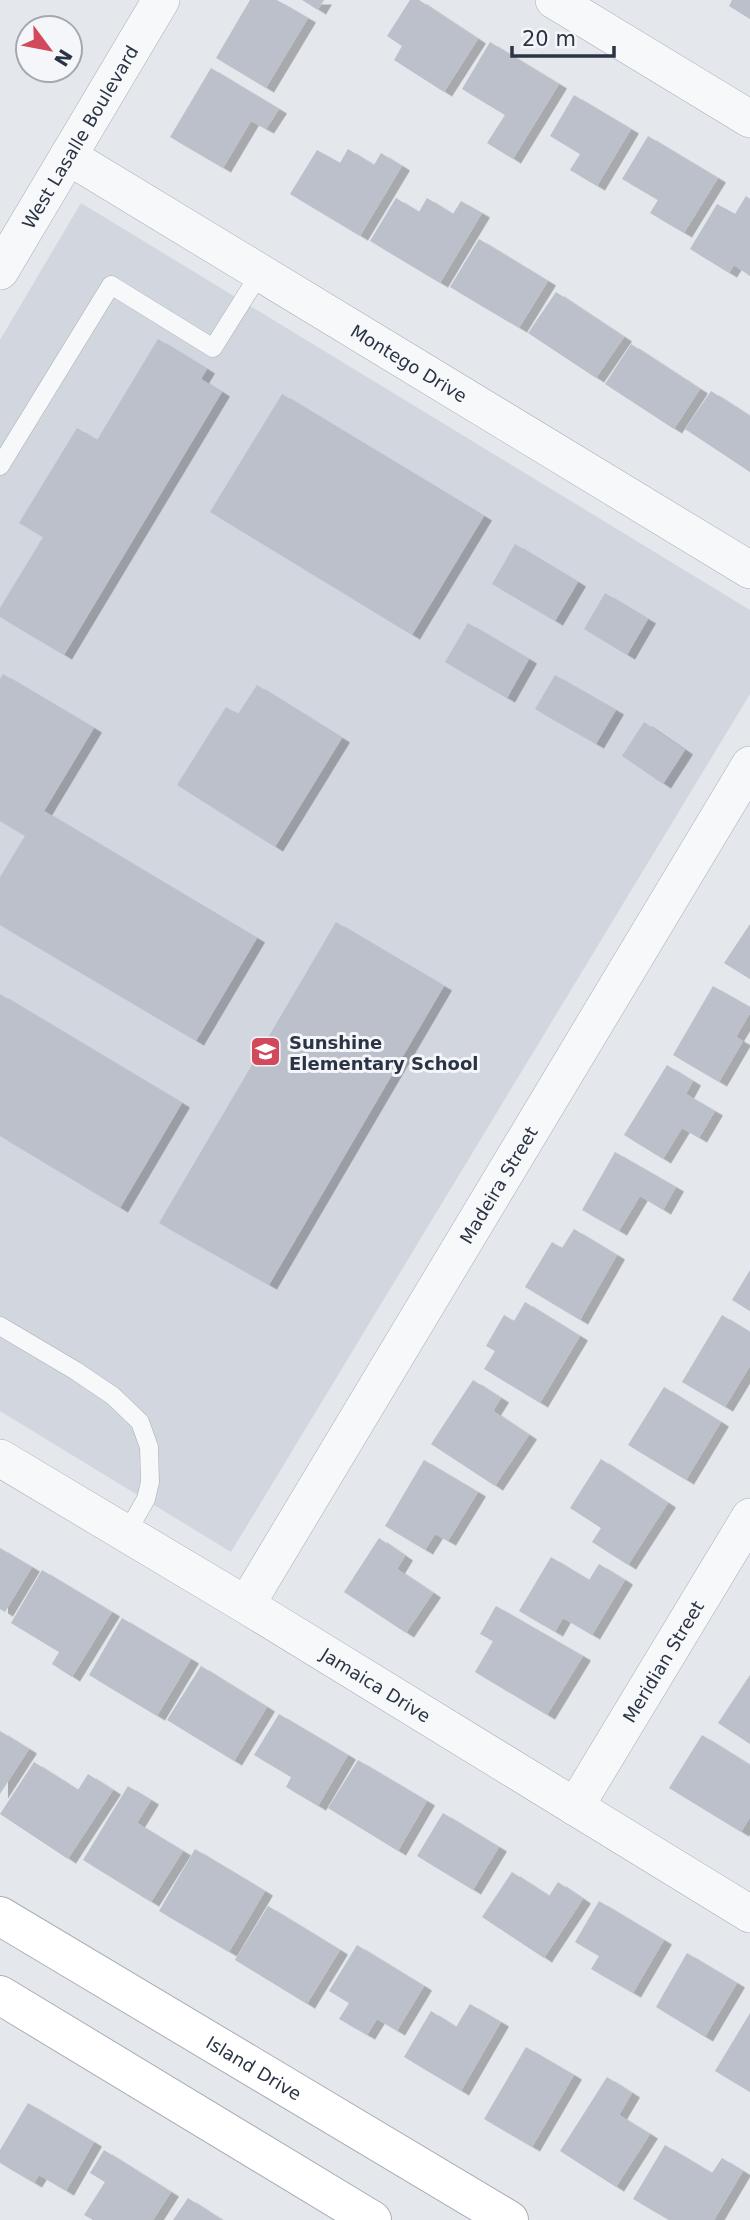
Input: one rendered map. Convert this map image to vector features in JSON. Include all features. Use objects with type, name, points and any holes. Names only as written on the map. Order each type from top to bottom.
[{"type":"street","points":[[554,0],[750,119]]},
{"type":"street","name":"West Lasalle Boulevard","points":[[0,271],[158,1]]},
{"type":"street","name":"Montego Drive","points":[[68,156],[750,570]]},
{"type":"street","name":"Madeira Street","points":[[246,1605],[750,765]]},
{"type":"street","name":"Jamaica Drive","points":[[0,1458],[246,1605],[750,1914]]},
{"type":"street","name":"Meridian Street","points":[[575,1807],[750,1517]]},
{"type":"street","name":"Island Drive","points":[[0,1916],[509,2220]]},
{"type":"street","points":[[0,1995],[372,2220]]},
{"type":"lane","points":[[0,466],[111,285],[213,348],[260,273]]},
{"type":"lane","points":[[0,1326],[113,1396],[140,1422],[149,1447],[150,1482],[146,1499],[126,1534]]},
{"type":"shaded area","name":"Sunshine Elementary School","points":[[81,203],[750,610],[750,694],[231,1552],[0,1411],[0,340]]},
{"type":"building","points":[[250,0],[277,0],[308,18],[266,88],[216,58]]},
{"type":"building","points":[[302,0],[324,0],[318,10]]},
{"type":"building","points":[[410,0],[419,0],[478,39],[444,92],[394,60],[402,46],[387,36]]},
{"type":"building","points":[[732,0],[750,0],[750,19],[729,6]]},
{"type":"building","points":[[490,42],[559,84],[513,159],[487,143],[505,115],[462,89]]},
{"type":"building","points":[[211,68],[279,109],[266,129],[251,121],[223,168],[170,137]]},
{"type":"building","points":[[574,95],[631,129],[597,186],[570,170],[580,154],[550,136]]},
{"type":"building","points":[[648,136],[718,178],[684,233],[650,213],[658,200],[622,179]]},
{"type":"building","points":[[348,149],[374,165],[381,153],[402,166],[360,236],[290,194],[317,150],[340,163]]},
{"type":"building","points":[[746,196],[750,199],[750,276],[734,265],[729,273],[690,249],[717,204],[735,214]]},
{"type":"building","points":[[396,198],[419,212],[427,198],[453,214],[461,201],[482,213],[440,283],[370,241]]},
{"type":"building","points":[[479,239],[548,281],[519,328],[450,287]]},
{"type":"building","points":[[556,292],[624,337],[596,378],[528,333]]},
{"type":"building","points":[[158,339],[207,369],[201,379],[222,392],[64,655],[0,617],[0,608],[43,537],[19,523],[77,428],[97,440]]},
{"type":"building","points":[[631,344],[700,389],[674,429],[605,384]]},
{"type":"building","points":[[711,391],[750,416],[750,472],[685,429]]},
{"type":"building","points":[[282,394],[484,516],[412,635],[210,512]]},
{"type":"building","points":[[515,544],[578,582],[555,621],[492,584]]},
{"type":"building","points":[[605,593],[648,619],[627,655],[584,629]]},
{"type":"building","points":[[468,623],[529,659],[507,698],[445,662]]},
{"type":"building","points":[[3,674],[94,728],[44,811],[257,938],[196,1041],[0,925],[0,877],[25,836],[0,821],[0,679]]},
{"type":"building","points":[[555,675],[616,710],[596,744],[535,709]]},
{"type":"building","points":[[257,685],[342,738],[275,847],[177,785],[226,707],[238,714]]},
{"type":"building","points":[[644,722],[685,750],[663,784],[622,756]]},
{"type":"building","points":[[336,922],[444,986],[269,1285],[159,1223]]},
{"type":"building","points":[[750,924],[750,979],[724,963]]},
{"type":"building","points":[[713,986],[750,1007],[750,1013],[736,1037],[743,1041],[719,1082],[673,1055]]},
{"type":"building","points":[[0,994],[182,1103],[120,1208],[0,1136]]},
{"type":"building","points":[[667,1065],[693,1081],[686,1094],[715,1111],[699,1138],[682,1128],[663,1159],[624,1135]]},
{"type":"building","points":[[615,1152],[676,1187],[663,1210],[640,1196],[619,1231],[582,1210]]},
{"type":"building","points":[[574,1229],[617,1255],[580,1320],[525,1287],[552,1242],[562,1248]]},
{"type":"building","points":[[750,1270],[750,1311],[732,1300]]},
{"type":"building","points":[[525,1302],[580,1336],[540,1403],[484,1369],[495,1351],[486,1346],[504,1315],[514,1321]]},
{"type":"building","points":[[722,1315],[750,1332],[750,1366],[725,1407],[682,1382]]},
{"type":"building","points":[[473,1380],[501,1398],[493,1411],[529,1435],[495,1486],[431,1444]]},
{"type":"building","points":[[664,1387],[721,1422],[686,1480],[628,1445]]},
{"type":"building","points":[[601,1459],[668,1503],[628,1565],[592,1542],[601,1528],[570,1508]]},
{"type":"building","points":[[424,1460],[478,1492],[448,1541],[435,1534],[425,1550],[385,1526]]},
{"type":"building","points":[[379,1538],[405,1556],[397,1569],[433,1593],[406,1633],[344,1592]]},
{"type":"building","points":[[0,1548],[32,1567],[5,1612],[0,1609]]},
{"type":"building","points":[[551,1557],[589,1580],[599,1564],[625,1580],[592,1635],[563,1618],[555,1632],[519,1611]]},
{"type":"building","points":[[42,1570],[112,1612],[72,1677],[52,1664],[59,1652],[11,1623]]},
{"type":"building","points":[[496,1606],[583,1656],[547,1715],[475,1672],[493,1641],[480,1634]]},
{"type":"building","points":[[122,1618],[191,1659],[157,1716],[89,1675]]},
{"type":"building","points":[[201,1666],[267,1707],[234,1761],[167,1720]]},
{"type":"building","points":[[750,1675],[750,1744],[718,1723]]},
{"type":"building","points":[[279,1714],[348,1755],[318,1806],[286,1787],[291,1777],[254,1755]]},
{"type":"building","points":[[0,1731],[29,1749],[0,1794]]},
{"type":"building","points":[[702,1735],[750,1765],[750,1817],[741,1832],[669,1788]]},
{"type":"building","points":[[358,1760],[427,1801],[398,1851],[328,1808]]},
{"type":"building","points":[[34,1762],[78,1790],[88,1774],[113,1790],[68,1859],[0,1814]]},
{"type":"building","points":[[128,1786],[151,1800],[137,1823],[183,1851],[151,1902],[83,1860]]},
{"type":"building","points":[[443,1813],[499,1847],[473,1890],[417,1856]]},
{"type":"building","points":[[195,1849],[265,1891],[229,1952],[159,1911]]},
{"type":"building","points":[[512,1872],[549,1896],[558,1882],[583,1899],[544,1958],[482,1917]]},
{"type":"building","points":[[599,1901],[664,1940],[633,1993],[591,1969],[599,1956],[575,1942]]},
{"type":"building","points":[[268,1906],[340,1950],[307,2004],[235,1960]]},
{"type":"building","points":[[357,1945],[424,1986],[397,2031],[377,2019],[367,2035],[339,2019],[349,2003],[329,1991]]},
{"type":"building","points":[[687,1953],[737,1983],[705,2037],[656,2007]]},
{"type":"building","points":[[470,2004],[501,2022],[461,2091],[404,2057],[431,2011],[456,2027]]},
{"type":"building","points":[[750,2013],[750,2092],[715,2071]]},
{"type":"building","points":[[526,2047],[574,2075],[532,2147],[484,2119]]},
{"type":"building","points":[[607,2077],[632,2093],[619,2115],[650,2134],[616,2187],[560,2151]]},
{"type":"building","points":[[28,2103],[94,2142],[66,2191],[39,2175],[34,2183],[0,2163],[0,2150]]},
{"type":"building","points":[[665,2145],[712,2173],[722,2158],[743,2171],[714,2220],[669,2220],[633,2199]]},
{"type":"building","points":[[104,2150],[171,2192],[153,2220],[93,2220],[84,2215],[105,2182],[90,2173]]},
{"type":"building","points":[[188,2198],[222,2220],[173,2220]]},
{"type":"place","name":"Sunshine Elementary School","points":[[266,1052]]}]
